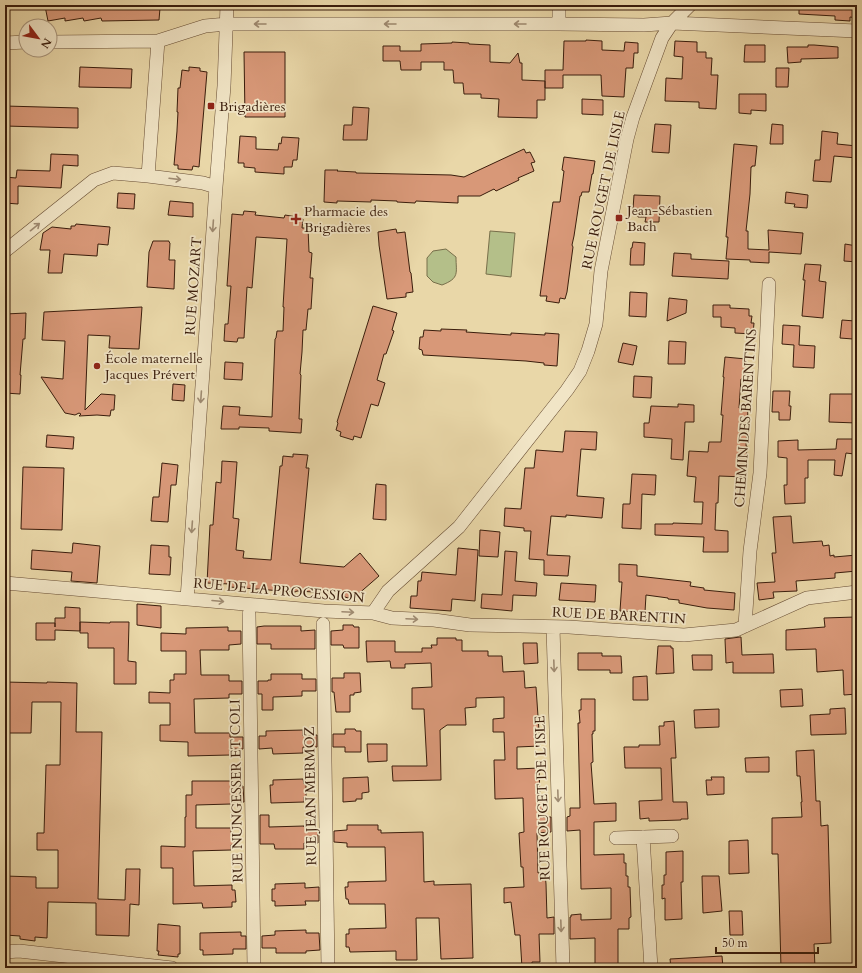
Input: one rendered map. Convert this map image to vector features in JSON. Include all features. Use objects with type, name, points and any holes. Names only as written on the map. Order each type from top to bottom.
[{"type":"street","name":"RUE MOZART","points":[[187,598],[224,86],[227,5]]},
{"type":"street","points":[[559,5],[559,24]]},
{"type":"street","name":"RUE ROUGET DE LISLE","points":[[596,324],[601,271],[627,139],[633,117],[662,38],[672,23],[690,5]]},
{"type":"street","points":[[58,42],[158,40],[205,26],[227,24],[644,25],[672,23],[857,31]]},
{"type":"street","points":[[148,176],[158,40]]},
{"type":"street","points":[[5,43],[18,42]]},
{"type":"street","points":[[5,252],[94,180],[113,173],[203,183],[216,187]]},
{"type":"street","name":"CHEMIN DES BARENTINS","points":[[745,626],[750,551],[760,473],[769,284]]},
{"type":"street","name":"RUE DE LA PROCESSION","points":[[5,583],[187,598],[249,609],[373,613],[388,591],[459,527],[567,390],[580,371],[596,324]]},
{"type":"street","name":"RUE DE BARENTIN","points":[[373,613],[392,618],[434,620],[470,625],[553,627],[684,635],[736,630],[807,598],[857,592]]},
{"type":"street","name":"RUE NUNGESSER ET COLI","points":[[249,609],[254,968]]},
{"type":"street","name":"RUE JEAN MERMOZ","points":[[323,624],[328,968]]},
{"type":"street","name":"RUE ROUGET DE L'ISLE","points":[[553,627],[563,968]]},
{"type":"street","points":[[616,838],[672,836]]},
{"type":"street","points":[[643,837],[651,968]]},
{"type":"street","points":[[5,952],[19,951],[172,968]]},
{"type":"green space","points":[[490,231],[515,233],[511,277],[486,274]]},
{"type":"green space","points":[[446,249],[456,257],[456,274],[452,280],[442,285],[433,282],[427,276],[427,258],[433,251]]},
{"type":"building","points":[[81,5],[82,7],[98,5],[99,7],[160,8],[159,20],[102,21],[101,18],[84,21],[83,18],[65,21],[65,18],[58,19],[58,18],[47,18],[45,6]]},
{"type":"building","points":[[799,5],[857,5],[857,18],[850,17],[850,21],[835,20],[835,16],[799,14]]},
{"type":"building","points":[[564,41],[602,41],[602,50],[624,51],[625,42],[638,43],[638,53],[634,53],[633,68],[626,68],[624,97],[602,96],[601,75],[563,75],[563,88],[545,88],[545,70],[563,70]]},
{"type":"building","points":[[675,41],[697,42],[697,52],[706,52],[706,58],[712,58],[711,75],[718,75],[716,109],[699,108],[699,102],[665,101],[666,78],[682,79],[683,57],[674,56]]},
{"type":"building","points":[[452,42],[490,45],[490,62],[510,63],[518,53],[520,63],[522,63],[522,80],[545,81],[545,100],[537,100],[537,118],[498,117],[499,99],[481,98],[481,94],[464,94],[463,83],[454,83],[453,70],[444,70],[444,62],[421,62],[421,70],[401,70],[400,61],[383,61],[383,46],[400,46],[400,51],[421,51],[421,44]]},
{"type":"building","points":[[745,45],[765,45],[765,62],[744,62]]},
{"type":"building","points":[[808,45],[838,47],[838,58],[801,59],[801,62],[788,63],[787,47],[808,47]]},
{"type":"building","points":[[244,52],[285,52],[285,117],[245,117]]},
{"type":"building","points":[[80,67],[132,69],[131,88],[79,87]]},
{"type":"building","points":[[189,67],[200,68],[200,71],[207,72],[199,167],[193,166],[192,170],[178,169],[178,165],[174,165],[178,112],[178,88],[180,88],[182,70],[189,71]]},
{"type":"building","points":[[776,68],[789,68],[788,87],[776,87]]},
{"type":"building","points":[[739,94],[766,94],[766,111],[751,110],[751,114],[739,113]]},
{"type":"building","points":[[582,99],[603,100],[603,115],[582,114]]},
{"type":"building","points":[[5,106],[78,108],[78,128],[5,126]]},
{"type":"building","points":[[353,107],[369,108],[367,140],[343,140],[344,125],[352,125]]},
{"type":"building","points":[[655,124],[671,125],[669,153],[652,152]]},
{"type":"building","points":[[772,124],[783,125],[783,144],[770,144]]},
{"type":"building","points":[[822,131],[838,133],[837,144],[857,146],[857,158],[834,156],[831,182],[813,181],[815,160],[820,160]]},
{"type":"building","points":[[240,136],[256,137],[256,149],[278,150],[282,137],[299,138],[297,160],[293,160],[292,167],[284,167],[284,174],[255,172],[255,168],[244,167],[244,163],[238,163]]},
{"type":"building","points":[[734,144],[757,146],[755,166],[751,167],[746,231],[748,231],[748,249],[769,250],[768,230],[803,233],[801,254],[769,252],[769,263],[750,262],[750,260],[726,259],[728,237],[726,237]]},
{"type":"building","points":[[524,149],[526,153],[530,152],[535,162],[531,163],[534,171],[518,178],[519,180],[496,191],[494,189],[480,196],[458,196],[458,203],[416,201],[415,203],[371,200],[371,202],[324,202],[325,170],[338,170],[337,171],[356,173],[451,175],[464,177]]},
{"type":"building","points":[[51,154],[78,155],[78,166],[63,165],[61,188],[18,186],[18,204],[5,203],[5,177],[16,178],[17,170],[50,171]]},
{"type":"building","points":[[564,157],[595,161],[589,192],[582,192],[580,196],[572,245],[573,247],[567,292],[565,299],[560,298],[559,303],[546,301],[547,296],[540,296],[553,202],[560,202],[564,171],[562,170]]},
{"type":"building","points":[[786,192],[808,195],[807,208],[794,207],[795,204],[785,203]]},
{"type":"building","points":[[118,193],[135,194],[134,209],[117,208]]},
{"type":"building","points":[[634,195],[660,196],[659,222],[645,222],[646,217],[638,217],[638,209],[633,209]]},
{"type":"building","points":[[170,201],[193,203],[193,217],[168,215]]},
{"type":"building","points":[[244,211],[256,212],[255,215],[284,218],[285,215],[297,217],[296,219],[303,219],[302,228],[308,228],[309,252],[312,253],[310,278],[313,278],[311,309],[308,309],[306,330],[303,330],[299,419],[302,419],[301,433],[269,431],[269,428],[239,427],[239,429],[221,429],[223,406],[240,407],[239,415],[272,417],[275,339],[277,331],[283,331],[287,239],[256,237],[252,288],[247,287],[244,338],[238,338],[237,342],[224,341],[225,324],[228,324],[231,286],[227,286],[232,214],[243,215]]},
{"type":"building","points":[[76,224],[110,227],[108,245],[98,244],[97,256],[64,254],[62,273],[48,273],[50,250],[40,250],[43,233],[52,227],[71,229],[71,226],[75,226]]},
{"type":"building","points":[[396,229],[397,233],[405,232],[413,292],[406,293],[406,297],[387,299],[378,232]]},
{"type":"building","points":[[153,241],[169,241],[170,243],[169,260],[175,260],[174,289],[147,287],[149,252]]},
{"type":"building","points":[[633,242],[645,243],[644,265],[630,265],[631,248]]},
{"type":"building","points":[[845,244],[857,246],[857,262],[844,261]]},
{"type":"building","points":[[674,253],[691,254],[691,259],[729,261],[728,279],[672,276]]},
{"type":"building","points":[[805,264],[821,265],[819,281],[826,282],[823,318],[802,316]]},
{"type":"building","points":[[630,292],[647,293],[646,317],[629,316]]},
{"type":"building","points":[[669,298],[687,300],[686,313],[667,321]]},
{"type":"building","points":[[713,305],[730,305],[730,308],[749,309],[749,316],[752,316],[751,323],[754,323],[753,334],[735,333],[735,328],[721,327],[721,317],[713,317]]},
{"type":"building","points":[[373,306],[397,313],[392,330],[394,331],[386,354],[384,354],[377,380],[385,383],[378,406],[371,404],[361,438],[354,436],[353,440],[340,436],[341,432],[336,430],[337,422]]},
{"type":"building","points":[[142,307],[139,349],[109,348],[110,336],[88,335],[85,410],[101,394],[115,395],[114,410],[111,410],[110,416],[79,416],[81,414],[79,413],[75,415],[65,413],[41,377],[63,379],[65,341],[42,340],[44,312]]},
{"type":"building","points":[[26,313],[25,339],[23,339],[20,375],[20,394],[5,393],[5,314]]},
{"type":"building","points":[[842,320],[855,321],[853,339],[840,338]]},
{"type":"building","points":[[783,325],[800,326],[799,345],[815,346],[814,368],[793,367],[794,345],[782,344]]},
{"type":"building","points":[[441,329],[467,330],[466,332],[511,335],[511,333],[545,335],[545,333],[559,334],[557,366],[526,361],[423,355],[422,350],[419,349],[420,337],[423,337],[424,330],[441,331]]},
{"type":"building","points":[[669,341],[686,342],[685,364],[668,364]]},
{"type":"building","points":[[623,343],[637,346],[633,365],[618,362]]},
{"type":"building","points":[[725,357],[746,359],[744,379],[741,379],[739,408],[748,409],[745,477],[719,476],[715,530],[728,531],[728,552],[703,552],[704,537],[655,535],[655,524],[702,524],[703,502],[694,502],[696,477],[687,476],[689,451],[708,452],[709,442],[721,442],[723,415],[721,415]]},
{"type":"building","points":[[225,362],[243,363],[242,380],[224,379]]},
{"type":"building","points":[[634,376],[652,377],[651,398],[633,397]]},
{"type":"building","points":[[173,384],[185,385],[184,401],[172,400]]},
{"type":"building","points":[[773,391],[790,391],[790,420],[779,420],[779,412],[772,412]]},
{"type":"building","points":[[830,394],[857,394],[857,423],[829,422]]},
{"type":"building","points":[[678,404],[694,405],[694,422],[685,422],[683,460],[671,459],[672,439],[644,437],[644,423],[649,423],[651,406],[678,407]]},
{"type":"building","points":[[565,431],[597,432],[596,450],[581,449],[577,496],[604,498],[602,518],[566,515],[566,517],[551,516],[547,555],[570,556],[568,576],[544,575],[544,560],[529,559],[531,531],[524,531],[524,528],[504,526],[505,508],[521,509],[525,468],[534,468],[536,450],[563,452]]},
{"type":"building","points":[[47,435],[74,437],[73,449],[46,447]]},
{"type":"building","points":[[837,439],[856,439],[854,454],[846,453],[842,476],[834,475],[835,460],[808,460],[808,478],[805,478],[805,503],[785,504],[784,485],[787,485],[787,458],[778,457],[778,441],[798,440],[798,450],[836,449]]},
{"type":"building","points":[[293,454],[308,455],[306,468],[309,468],[300,563],[344,567],[360,553],[379,576],[356,596],[348,598],[341,595],[340,597],[330,595],[330,593],[230,587],[230,584],[207,583],[210,525],[213,525],[216,482],[221,483],[222,461],[237,462],[233,518],[239,519],[236,550],[244,551],[243,558],[271,560],[280,466],[282,466],[283,456],[293,457]]},
{"type":"building","points":[[162,463],[178,465],[176,485],[171,485],[168,522],[151,521],[153,497],[159,497]]},
{"type":"building","points":[[23,467],[64,468],[62,530],[21,529]]},
{"type":"building","points":[[632,474],[656,475],[655,495],[642,494],[641,529],[622,528],[623,504],[630,504]]},
{"type":"building","points":[[376,484],[386,485],[386,520],[373,519]]},
{"type":"building","points":[[791,516],[793,543],[822,541],[823,546],[829,545],[830,556],[857,555],[857,571],[835,573],[835,578],[796,581],[797,591],[773,592],[774,598],[759,600],[757,583],[775,582],[772,553],[776,553],[773,517]]},
{"type":"building","points":[[480,530],[500,532],[498,557],[479,556]]},
{"type":"building","points":[[73,543],[100,546],[97,583],[71,581],[72,572],[31,569],[32,550],[72,553]]},
{"type":"building","points":[[151,545],[169,546],[169,557],[171,557],[170,575],[149,574]]},
{"type":"building","points":[[458,548],[478,550],[475,601],[452,599],[451,611],[410,608],[411,596],[417,596],[418,581],[421,581],[422,572],[456,575]]},
{"type":"building","points":[[505,551],[517,552],[515,581],[537,583],[536,596],[513,595],[512,611],[481,608],[482,594],[502,595]]},
{"type":"building","points":[[619,564],[637,565],[637,576],[691,582],[690,586],[704,588],[704,590],[735,593],[734,610],[707,608],[679,603],[679,600],[646,595],[645,612],[620,611],[622,582],[619,582]]},
{"type":"building","points":[[561,583],[596,585],[595,602],[559,600]]},
{"type":"building","points":[[137,604],[161,606],[161,628],[137,625]]},
{"type":"building","points":[[65,607],[80,608],[80,631],[55,630],[55,640],[36,640],[36,623],[55,623],[55,618],[65,618]]},
{"type":"building","points":[[855,617],[857,694],[844,695],[843,670],[817,672],[816,649],[786,650],[786,630],[825,627],[824,618]]},
{"type":"building","points":[[80,622],[129,622],[128,661],[136,662],[136,684],[114,684],[114,648],[88,648],[88,633],[80,633]]},
{"type":"building","points":[[343,625],[353,625],[354,627],[359,627],[359,648],[344,648],[343,645],[331,645],[331,631],[343,630]]},
{"type":"building","points":[[301,626],[301,631],[315,630],[315,649],[271,649],[271,644],[257,644],[257,627]]},
{"type":"building","points":[[228,627],[228,631],[241,631],[241,644],[229,645],[229,650],[200,650],[201,675],[229,675],[229,681],[242,681],[242,694],[229,694],[229,698],[194,699],[195,733],[230,733],[230,737],[243,737],[243,749],[230,749],[230,755],[188,756],[188,742],[160,741],[160,725],[170,725],[170,703],[149,703],[149,692],[170,693],[170,680],[174,680],[174,674],[186,674],[186,651],[161,651],[161,633],[186,634],[186,628]]},
{"type":"building","points":[[741,637],[742,655],[773,654],[774,673],[733,673],[733,662],[726,663],[725,639]]},
{"type":"building","points":[[437,638],[456,638],[456,640],[462,640],[462,651],[488,651],[488,656],[502,656],[503,672],[524,671],[525,688],[536,687],[540,746],[517,747],[517,769],[539,768],[540,799],[542,799],[543,817],[551,817],[551,832],[537,833],[538,873],[545,873],[547,918],[554,917],[554,934],[539,934],[540,962],[532,962],[532,968],[522,968],[520,935],[515,935],[511,902],[504,903],[504,888],[524,887],[519,833],[524,832],[523,798],[495,799],[494,760],[505,760],[504,732],[493,732],[493,719],[504,718],[504,697],[476,698],[476,707],[465,708],[466,725],[447,725],[440,730],[441,780],[393,781],[392,766],[427,766],[424,709],[412,709],[412,688],[432,687],[431,663],[405,664],[405,668],[391,668],[390,661],[367,662],[366,641],[395,641],[395,652],[422,652],[422,648],[432,648],[431,645],[437,645]]},
{"type":"building","points":[[523,643],[537,643],[538,663],[524,664]]},
{"type":"building","points":[[658,646],[671,646],[671,648],[673,648],[674,673],[656,674]]},
{"type":"building","points":[[578,653],[602,653],[602,656],[621,656],[622,673],[610,673],[610,670],[578,670]]},
{"type":"building","points":[[692,655],[712,655],[712,670],[693,670]]},
{"type":"building","points":[[344,673],[360,673],[361,692],[350,695],[350,712],[336,712],[334,692],[332,692],[332,678],[344,678]]},
{"type":"building","points":[[271,674],[302,674],[302,679],[316,679],[316,691],[302,691],[302,696],[273,697],[273,710],[262,710],[262,694],[258,694],[258,681],[271,680]]},
{"type":"building","points":[[647,676],[648,700],[633,700],[633,677]]},
{"type":"building","points":[[5,682],[77,683],[76,732],[102,732],[98,899],[125,900],[126,869],[140,869],[139,905],[130,904],[129,936],[96,935],[96,903],[50,902],[48,902],[47,938],[35,937],[35,941],[20,939],[20,936],[5,935],[5,876],[36,877],[36,888],[58,888],[58,850],[37,850],[37,833],[44,833],[46,765],[60,765],[61,702],[32,702],[31,733],[5,733]]},
{"type":"building","points":[[802,689],[803,706],[781,707],[780,690]]},
{"type":"building","points":[[581,699],[595,699],[595,731],[593,731],[592,734],[593,762],[591,763],[594,804],[616,803],[616,821],[594,822],[594,855],[624,854],[626,876],[628,876],[628,887],[630,887],[631,917],[629,918],[629,929],[618,929],[618,967],[595,967],[595,938],[570,939],[571,915],[581,914],[581,920],[611,919],[611,888],[581,889],[580,830],[567,831],[567,817],[570,816],[570,808],[580,808],[578,723],[580,723],[579,710],[581,710]]},
{"type":"building","points":[[845,708],[846,734],[811,735],[810,715],[830,714],[830,709]]},
{"type":"building","points":[[719,709],[719,727],[695,728],[694,710]]},
{"type":"building","points":[[674,721],[676,758],[671,758],[673,802],[687,802],[688,819],[649,821],[649,818],[640,819],[639,801],[662,800],[661,768],[625,768],[624,747],[660,745],[659,726],[664,726],[664,722]]},
{"type":"building","points":[[345,729],[355,729],[356,731],[361,731],[361,752],[345,752],[345,747],[333,747],[333,734],[345,734]]},
{"type":"building","points":[[303,730],[303,736],[317,735],[317,747],[303,747],[303,753],[273,754],[272,748],[259,749],[259,736],[266,736],[266,731]]},
{"type":"building","points":[[367,744],[387,744],[387,761],[368,762]]},
{"type":"building","points":[[814,750],[816,801],[820,801],[821,826],[828,825],[831,943],[814,944],[815,968],[781,968],[778,854],[772,854],[772,818],[802,817],[800,776],[797,776],[796,751]]},
{"type":"building","points":[[769,757],[769,772],[746,772],[745,758]]},
{"type":"building","points":[[368,777],[369,792],[362,793],[362,799],[343,802],[343,778]]},
{"type":"building","points":[[711,777],[724,777],[724,794],[707,795],[706,780],[712,780]]},
{"type":"building","points":[[303,779],[304,784],[306,784],[306,797],[304,797],[304,802],[271,803],[270,785],[273,785],[273,780]]},
{"type":"building","points":[[192,781],[231,781],[231,786],[243,786],[244,802],[196,805],[196,828],[231,828],[231,833],[234,833],[234,845],[231,845],[231,850],[193,851],[194,886],[232,885],[232,890],[235,890],[236,902],[232,902],[232,907],[203,908],[202,903],[173,904],[173,868],[161,868],[161,846],[185,847],[186,795],[192,795]]},
{"type":"building","points":[[260,815],[269,815],[269,827],[304,826],[307,827],[307,831],[318,831],[318,843],[304,843],[304,849],[275,849],[274,844],[260,844]]},
{"type":"building","points":[[347,825],[378,825],[378,830],[381,830],[381,833],[423,832],[424,882],[434,881],[434,885],[471,884],[473,958],[441,959],[439,918],[416,918],[417,960],[396,960],[396,951],[350,952],[349,947],[346,947],[346,934],[349,934],[349,929],[386,928],[385,904],[349,904],[348,899],[346,899],[345,887],[348,887],[348,882],[386,881],[385,847],[347,847],[347,843],[334,842],[334,831],[347,830]]},
{"type":"building","points":[[748,840],[749,873],[729,874],[729,841]]},
{"type":"building","points":[[683,851],[683,882],[681,882],[682,919],[665,920],[665,898],[662,899],[662,885],[664,885],[664,875],[666,875],[666,852]]},
{"type":"building","points":[[702,876],[719,876],[722,911],[703,913]]},
{"type":"building","points":[[305,883],[305,888],[319,887],[319,901],[305,901],[306,905],[275,906],[275,901],[272,901],[272,889],[275,889],[275,884]]},
{"type":"building","points":[[729,911],[742,911],[743,935],[730,935]]},
{"type":"building","points":[[158,924],[180,926],[180,954],[178,954],[178,957],[158,955]]},
{"type":"building","points":[[306,930],[306,933],[319,933],[320,950],[306,951],[306,953],[276,953],[276,948],[262,948],[262,936],[275,935],[275,931]]},
{"type":"building","points":[[241,932],[241,936],[246,936],[246,949],[233,949],[233,954],[203,955],[203,950],[200,950],[200,933]]},
{"type":"building","points":[[722,956],[723,968],[671,968],[670,959]]},
{"type":"place","name":"Brigadières","points":[[211,106]]},
{"type":"place","name":"Jean-Sébastien Bach","points":[[619,218]]},
{"type":"place","name":"Pharmacie des Brigadières","points":[[296,219]]},
{"type":"place","name":"École maternelle Jacques Prévert","points":[[97,366]]}]
